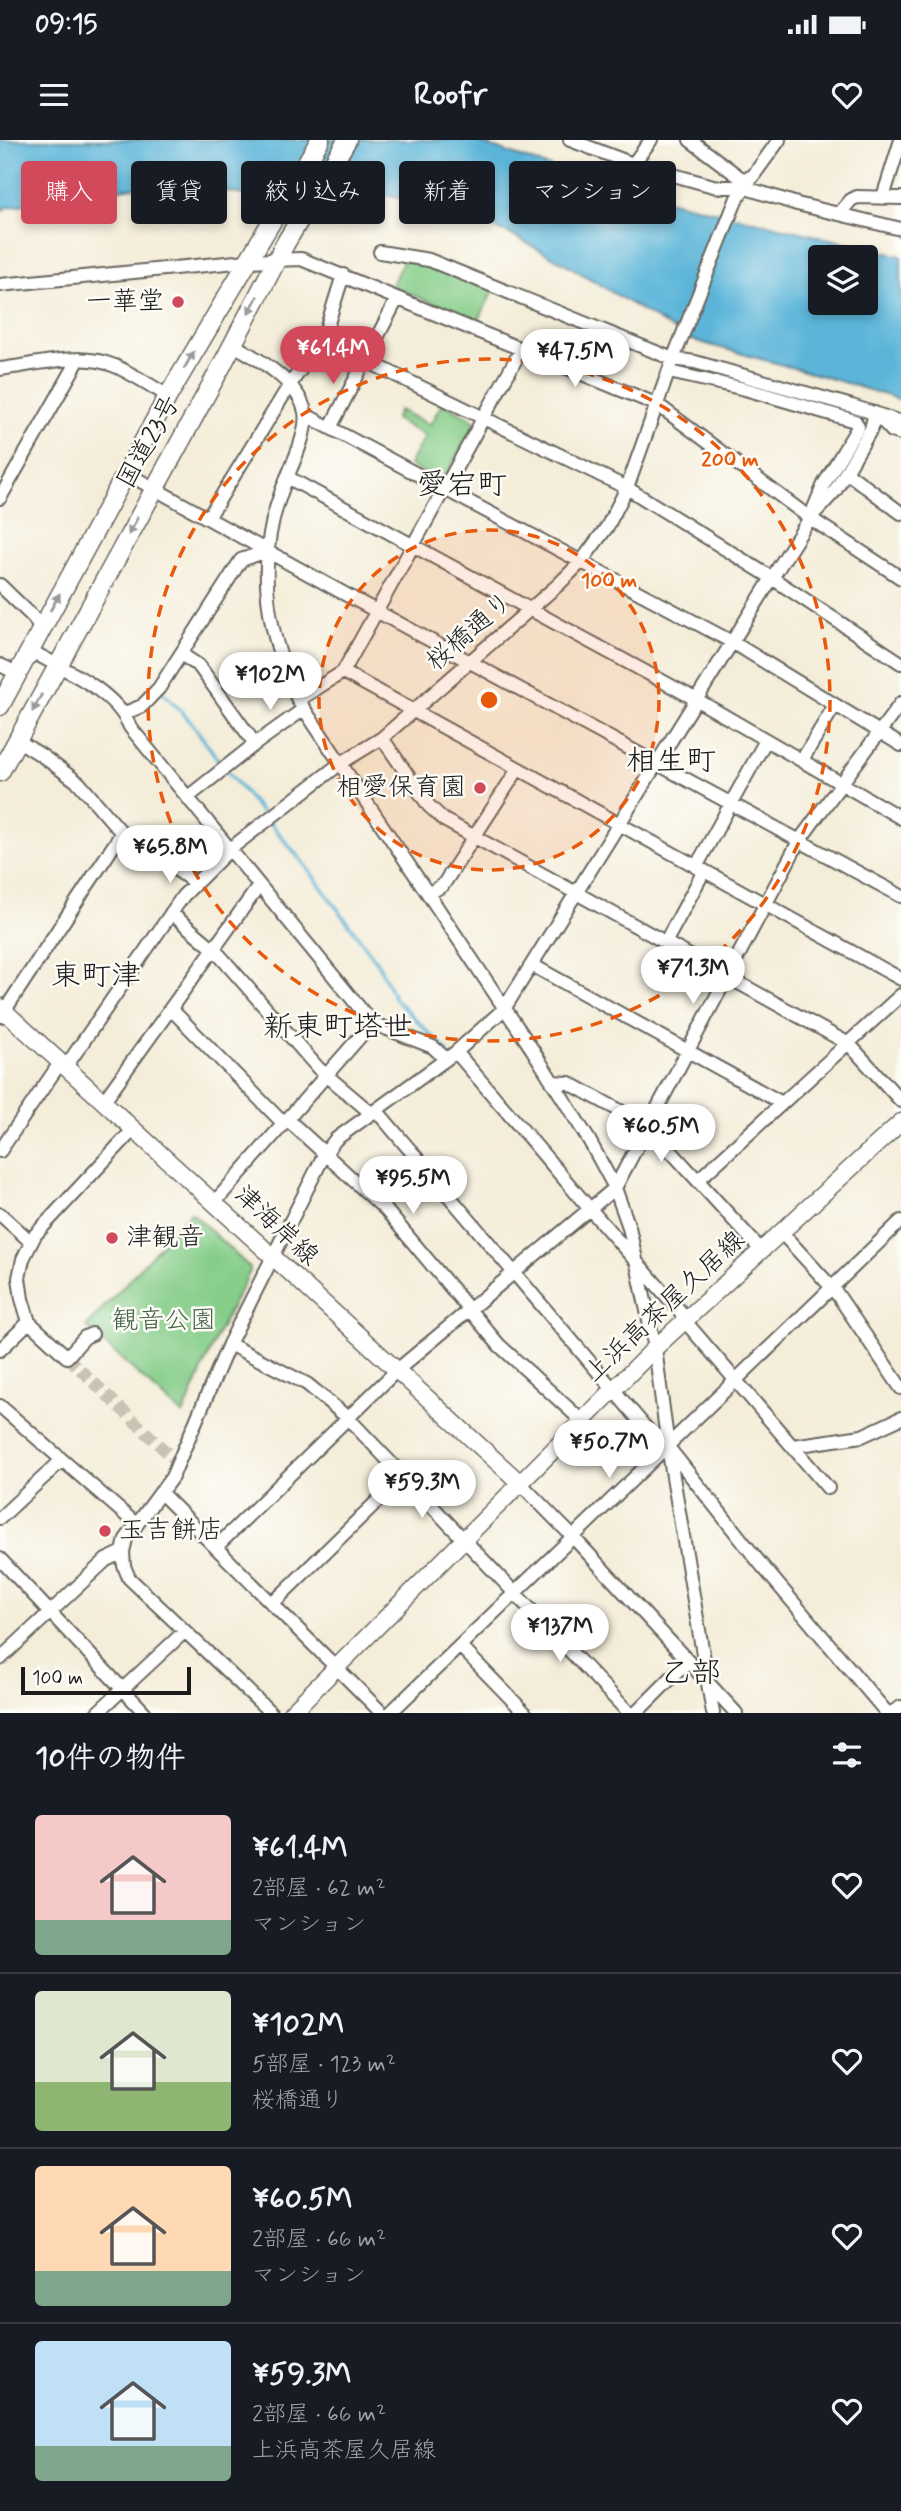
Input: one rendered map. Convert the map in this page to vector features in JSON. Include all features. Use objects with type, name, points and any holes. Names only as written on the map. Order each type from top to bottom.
[{"type":"highway","name":"国道23号","points":[[0,706],[168,396],[320,140]]},
{"type":"highway","name":"国道23号","points":[[0,772],[281,251],[347,140]]},
{"type":"main road","name":"津海岸線","points":[[1,1012],[63,1065],[519,1482]]},
{"type":"main road","name":"上浜高茶屋久居線","points":[[291,1713],[655,1348],[901,1122]]},
{"type":"street","points":[[570,140],[625,161]]},
{"type":"street","points":[[635,161],[651,140]]},
{"type":"street","points":[[690,140],[742,179],[740,187]]},
{"type":"street","name":"桜橋通り","points":[[0,1152],[195,883],[230,849],[341,763],[382,738],[581,562],[607,527],[627,488],[740,187],[779,140]]},
{"type":"street","points":[[883,197],[901,140]]},
{"type":"street","points":[[730,170],[740,187]]},
{"type":"street","points":[[676,176],[717,187],[740,187],[901,229]]},
{"type":"street","points":[[839,214],[857,197],[901,198]]},
{"type":"street","points":[[0,285],[281,251],[658,405],[810,518],[901,578]]},
{"type":"street","points":[[271,1713],[129,1578],[124,1566],[123,1552],[127,1539],[172,1477],[229,1344],[271,1255],[325,1153],[336,1139],[451,1056],[504,1009],[810,518],[824,484],[858,427],[855,421],[671,365],[429,260],[380,252]]},
{"type":"street","points":[[208,518],[289,386],[324,336],[343,275]]},
{"type":"street","points":[[330,428],[397,299]]},
{"type":"street","points":[[232,344],[266,364],[289,386],[302,403],[306,415],[301,440],[276,507],[267,551],[269,611],[285,673],[301,705],[589,1140],[615,1188],[629,1227],[655,1348],[668,1447],[713,1713]]},
{"type":"street","points":[[188,797],[343,672],[521,350]]},
{"type":"street","points":[[0,369],[79,359],[96,360],[114,366],[168,396]]},
{"type":"street","points":[[0,498],[79,359]]},
{"type":"street","points":[[365,360],[627,488],[772,578],[901,663]]},
{"type":"street","points":[[671,365],[708,366],[901,422]]},
{"type":"street","points":[[875,413],[892,431],[901,434]]},
{"type":"street","points":[[810,518],[835,491],[872,429],[875,413]]},
{"type":"street","points":[[306,415],[732,642],[901,745]]},
{"type":"street","points":[[846,472],[901,513]]},
{"type":"street","points":[[127,473],[901,896]]},
{"type":"street","points":[[287,477],[697,700],[901,818]]},
{"type":"street","points":[[125,713],[142,706],[159,688],[241,560],[267,551]]},
{"type":"street","points":[[0,585],[34,618],[40,629]]},
{"type":"street","points":[[29,650],[106,695],[125,713],[130,727],[372,1023],[451,1056],[586,1211],[637,1263],[828,1488]]},
{"type":"street","points":[[181,654],[199,666],[255,744]]},
{"type":"street","points":[[0,665],[17,673]]},
{"type":"street","points":[[343,672],[901,979]]},
{"type":"street","points":[[216,1547],[396,1371],[615,1188],[799,841],[901,703]]},
{"type":"street","points":[[802,760],[835,705]]},
{"type":"street","points":[[382,738],[429,806],[444,820],[849,1044],[901,1101]]},
{"type":"street","points":[[17,740],[79,783],[122,833],[195,883]]},
{"type":"street","points":[[666,943],[731,803],[766,740]]},
{"type":"street","points":[[428,894],[443,885],[518,769]]},
{"type":"street","points":[[1,1012],[122,833]]},
{"type":"street","points":[[103,1102],[259,886]]},
{"type":"street","points":[[171,913],[214,949],[326,1075],[373,1112],[514,1271],[612,1390],[651,1434],[668,1447],[759,1562],[889,1713],[901,1707]]},
{"type":"street","points":[[532,965],[782,1103]]},
{"type":"street","points":[[698,1180],[901,995]]},
{"type":"street","points":[[171,1009],[285,1121],[325,1153],[385,1209],[499,1345],[581,1420]]},
{"type":"street","points":[[214,1203],[372,1023]]},
{"type":"street","points":[[552,1082],[569,1083],[648,1126],[761,1250]]},
{"type":"street","points":[[92,1334],[85,1337],[67,1357],[26,1324],[19,1278],[30,1241],[133,1130]]},
{"type":"street","points":[[0,1214],[30,1241]]},
{"type":"street","points":[[390,1713],[901,1221]]},
{"type":"street","points":[[781,1232],[832,1288],[901,1388]]},
{"type":"street","points":[[0,1350],[26,1324]]},
{"type":"street","points":[[229,1344],[307,1384],[348,1418],[629,1713]]},
{"type":"street","points":[[0,1406],[136,1524]]},
{"type":"street","points":[[793,1446],[862,1436],[901,1418]]},
{"type":"street","points":[[0,1518],[62,1460]]},
{"type":"street","points":[[272,1604],[403,1476]]},
{"type":"street","points":[[519,1482],[736,1713]]},
{"type":"street","points":[[162,1494],[382,1713]]},
{"type":"street","points":[[0,1660],[106,1560],[123,1552]]},
{"type":"street","points":[[0,1559],[145,1713]]},
{"type":"street","points":[[97,1713],[184,1632]]},
{"type":"street","points":[[460,1646],[525,1713]]},
{"type":"street","points":[[636,1713],[687,1662]]},
{"type":"green space","points":[[403,261],[423,261],[493,290],[478,322],[391,286]]},
{"type":"green space","points":[[442,403],[473,419],[475,424],[444,479],[438,480],[409,465],[425,436],[395,419],[399,410],[430,425]]},
{"type":"green space","name":"観音公園","points":[[191,1212],[250,1268],[250,1271],[217,1335],[183,1415],[86,1327]]},
{"type":"water","points":[[0,140],[472,140],[532,161],[509,161],[509,224],[676,224],[676,202],[855,245],[808,245],[808,315],[878,315],[878,251],[901,256],[901,400],[689,339],[564,263],[508,233],[484,224],[495,224],[495,161],[399,161],[399,198],[385,196],[385,161],[241,161],[241,194],[227,191],[227,161],[131,161],[131,188],[117,189],[117,161],[21,161],[21,205],[0,211]]},
{"type":"waterway","points":[[161,690],[191,722],[222,765]]},
{"type":"waterway","points":[[227,771],[305,865],[377,962],[395,999],[448,1052]]},
{"type":"tunnel","points":[[67,1357],[177,1462]]},
{"type":"place","name":"一華堂","points":[[178,302]]},
{"type":"place","name":"相愛保育園","points":[[480,788]]},
{"type":"place","name":"津観音","points":[[112,1238]]},
{"type":"place","name":"玉吉餅店","points":[[105,1531]]},
{"type":"district","name":"愛宕町","points":[[462,485]]},
{"type":"district","name":"相生町","points":[[671,761]]},
{"type":"district","name":"東町津","points":[[96,976]]},
{"type":"district","name":"新東町塔世","points":[[338,1027]]},
{"type":"district","name":"乙部","points":[[691,1673]]}]
